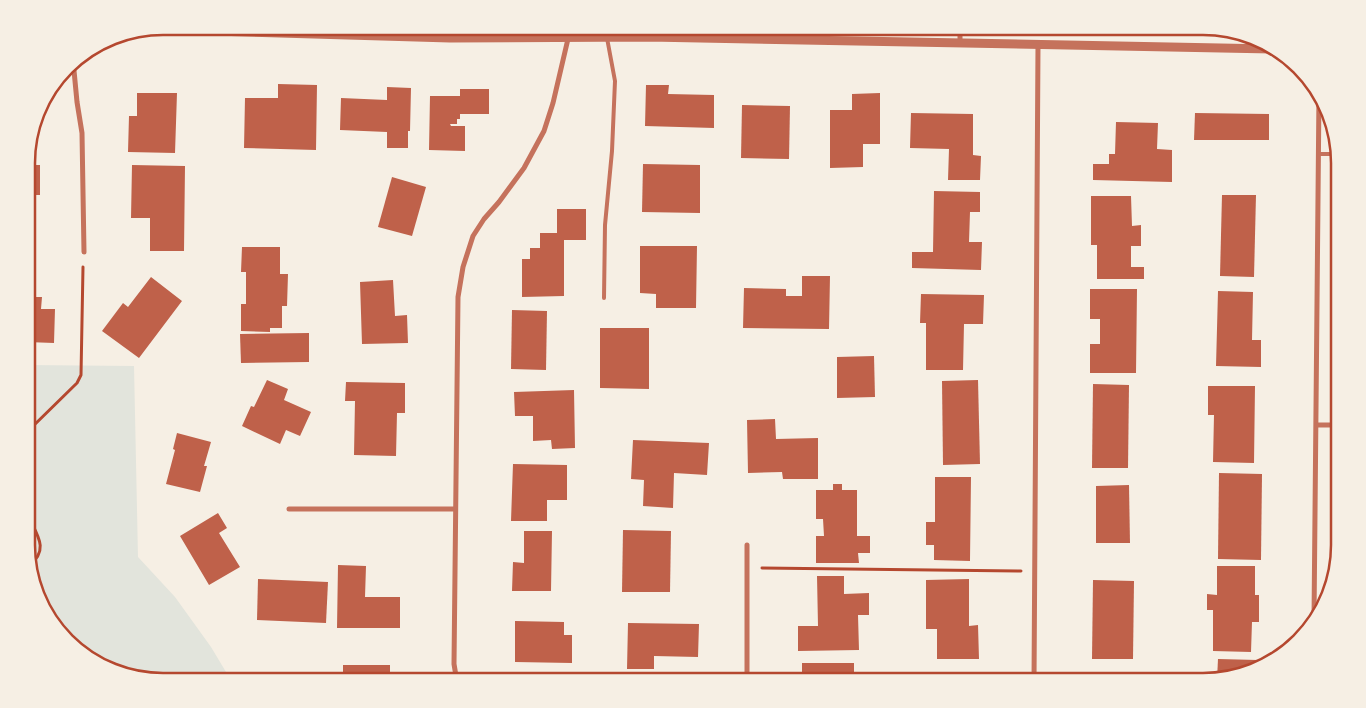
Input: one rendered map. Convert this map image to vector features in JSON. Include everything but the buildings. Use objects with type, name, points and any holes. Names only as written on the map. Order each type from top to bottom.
[{"type":"street","points":[[349,35],[450,38],[650,37],[1261,49]]},
{"type":"street","points":[[456,673],[455,509],[458,296],[463,267],[473,236],[524,168],[544,131],[570,35]]},
{"type":"street","points":[[960,35],[960,43]]},
{"type":"street","points":[[1034,673],[1038,45]]},
{"type":"street","points":[[74,70],[82,133],[84,252]]},
{"type":"street","points":[[1314,608],[1319,109]]},
{"type":"street","points":[[1317,425],[1331,425]]},
{"type":"street","points":[[289,509],[455,509]]},
{"type":"street","points":[[747,545],[747,673]]},
{"type":"lane","points":[[604,298],[605,225],[612,151],[615,81],[607,38]]},
{"type":"lane","points":[[1318,154],[1330,154]]},
{"type":"path","points":[[35,424],[77,383],[81,375],[84,252]]},
{"type":"path","points":[[35,531],[40,542],[41,551],[36,559]]},
{"type":"path","points":[[747,568],[1034,571]]},
{"type":"shaded area","points":[[35,365],[134,366],[138,557],[175,597],[211,647],[227,673],[138,671],[106,660],[85,647],[72,636],[52,609],[39,578],[36,562]]}]
